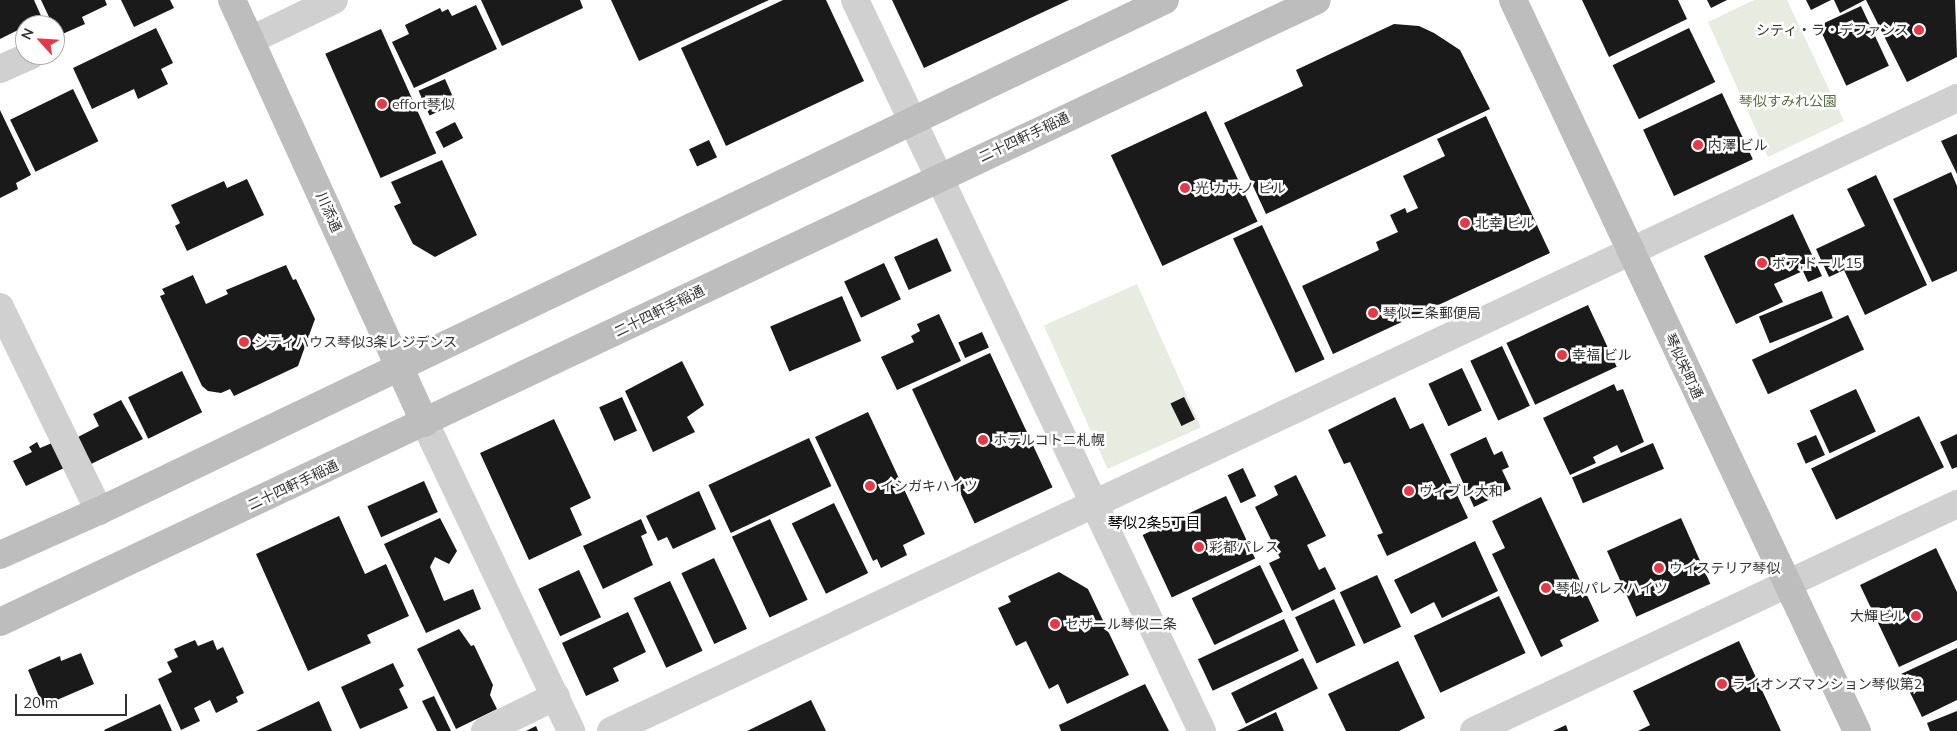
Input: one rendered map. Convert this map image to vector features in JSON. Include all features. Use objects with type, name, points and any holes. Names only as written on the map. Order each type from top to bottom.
[{"type":"street","name":"川添通","points":[[232,0],[425,423]]},
{"type":"street","points":[[251,40],[334,0]]},
{"type":"street","points":[[855,0],[1202,731]]},
{"type":"street","points":[[0,555],[99,511],[912,123],[1165,0]]},
{"type":"street","name":"二十四軒手稲通","points":[[0,622],[425,423],[938,177],[1317,0]]},
{"type":"street","name":"琴似栄町通","points":[[1512,0],[1857,731]]},
{"type":"street","points":[[0,70],[15,63]]},
{"type":"street","points":[[611,731],[1957,98]]},
{"type":"street","points":[[0,307],[99,511]]},
{"type":"street","points":[[425,423],[571,731]]},
{"type":"street","points":[[1474,731],[1957,504]]},
{"type":"street","points":[[486,731],[556,696]]},
{"type":"green space","name":"琴似すみれ公園","points":[[1754,0],[1787,0],[1844,121],[1768,157],[1708,22]]},
{"type":"green space","points":[[1137,284],[1201,427],[1108,469],[1044,325]]},
{"type":"building","points":[[0,0],[34,0],[41,15],[15,15],[15,32],[0,39]]},
{"type":"building","points":[[41,0],[105,0],[107,5],[82,17],[85,24],[65,33],[65,15],[48,15]]},
{"type":"building","points":[[121,0],[170,0],[174,8],[134,27]]},
{"type":"building","points":[[481,0],[580,0],[583,8],[502,46]]},
{"type":"building","points":[[611,0],[769,0],[639,61]]},
{"type":"building","points":[[783,0],[826,0],[864,81],[726,146],[681,48]]},
{"type":"building","points":[[892,0],[1069,0],[924,68]]},
{"type":"building","points":[[1582,0],[1678,0],[1687,19],[1609,57]]},
{"type":"building","points":[[1707,0],[1727,0],[1711,8]]},
{"type":"building","name":"シティ・ラ・デファンス","points":[[1806,0],[1831,0],[1811,10]]},
{"type":"building","name":"シティ・ラ・デファンス","points":[[1834,0],[1865,0],[1840,13]]},
{"type":"building","name":"シティ・ラ・デファンス","points":[[1866,0],[1955,0],[1957,57],[1907,82]]},
{"type":"building","points":[[476,5],[497,49],[414,88],[392,42],[409,34],[405,25],[440,8],[442,12],[448,9],[452,16]]},
{"type":"building","points":[[1861,6],[1889,66],[1846,86],[1818,26]]},
{"type":"building","points":[[1394,24],[1419,26],[1434,33],[1460,50],[1490,109],[1266,214],[1224,123],[1303,86],[1296,70]]},
{"type":"building","points":[[156,28],[173,63],[161,69],[168,84],[138,99],[134,89],[92,109],[73,68]]},
{"type":"building","points":[[1689,28],[1715,82],[1639,119],[1613,65]]},
{"type":"building","name":"effort琴似","points":[[381,29],[436,153],[381,178],[325,54]]},
{"type":"building","points":[[445,79],[456,104],[429,115],[419,91]]},
{"type":"building","points":[[73,89],[98,141],[36,172],[10,120]]},
{"type":"building","name":"内澤 ビル","points":[[1722,93],[1753,159],[1674,196],[1643,130]]},
{"type":"building","points":[[0,110],[31,175],[16,183],[18,189],[0,198]]},
{"type":"building","name":"光 カサノ ビル","points":[[1206,111],[1258,222],[1162,266],[1111,155]]},
{"type":"building","name":"北幸 ビル","points":[[1486,116],[1550,253],[1333,354],[1302,286],[1379,250],[1376,242],[1398,232],[1390,215],[1405,208],[1407,213],[1418,208],[1403,176],[1445,156],[1437,139]]},
{"type":"building","points":[[455,122],[463,138],[444,148],[435,132]]},
{"type":"building","points":[[1957,134],[1957,174],[1941,141]]},
{"type":"building","points":[[709,140],[717,157],[697,167],[689,149]]},
{"type":"building","points":[[442,160],[477,235],[435,257],[413,244],[394,206],[401,203],[391,182]]},
{"type":"building","points":[[1951,172],[1957,186],[1957,271],[1932,282],[1893,199]]},
{"type":"building","points":[[1876,175],[1927,285],[1865,315],[1844,270],[1829,277],[1816,249],[1865,226],[1847,189]]},
{"type":"building","points":[[247,179],[264,215],[187,251],[175,226],[180,223],[171,205],[224,181],[227,188]]},
{"type":"building","name":"ボア,ドール15","points":[[1793,214],[1822,276],[1808,282],[1803,271],[1774,284],[1783,302],[1736,324],[1704,256]]},
{"type":"building","points":[[1262,225],[1325,359],[1296,373],[1233,239]]},
{"type":"building","points":[[937,238],[952,271],[909,290],[894,257]]},
{"type":"building","points":[[884,263],[901,299],[861,318],[844,282]]},
{"type":"building","name":"シティハウス琴似3条レジデンス","points":[[286,265],[293,280],[296,279],[315,319],[298,366],[234,396],[230,389],[221,393],[208,391],[202,386],[160,296],[165,294],[162,289],[193,275],[206,304],[228,294],[226,290]]},
{"type":"building","points":[[1822,291],[1833,318],[1770,343],[1759,316]]},
{"type":"building","points":[[842,296],[861,341],[789,372],[770,326]]},
{"type":"building","name":"幸福 ビル","points":[[1588,305],[1617,367],[1535,405],[1506,343]]},
{"type":"building","points":[[939,314],[961,361],[897,390],[881,357],[914,342],[911,336],[920,331],[917,324]]},
{"type":"building","points":[[1848,315],[1864,349],[1768,394],[1752,360]]},
{"type":"building","points":[[982,332],[989,348],[965,358],[958,343]]},
{"type":"building","points":[[1502,346],[1530,406],[1498,421],[1470,361]]},
{"type":"building","name":"ホテルコトニ札幌","points":[[990,353],[1053,487],[975,523],[912,389]]},
{"type":"building","points":[[682,361],[704,405],[687,417],[695,432],[653,452],[625,391]]},
{"type":"building","points":[[1462,368],[1482,411],[1448,426],[1428,384]]},
{"type":"building","points":[[182,371],[202,412],[148,439],[128,397]]},
{"type":"building","points":[[1614,384],[1617,391],[1623,389],[1644,442],[1621,453],[1617,445],[1593,457],[1596,463],[1570,475],[1543,418]]},
{"type":"building","points":[[1856,389],[1876,432],[1830,453],[1810,411]]},
{"type":"building","points":[[622,397],[637,431],[614,441],[599,407]]},
{"type":"building","points":[[1184,397],[1195,419],[1181,426],[1171,404]]},
{"type":"building","name":"ヴィブレ大和","points":[[1395,397],[1410,429],[1423,423],[1468,518],[1387,556],[1377,535],[1383,533],[1350,462],[1344,464],[1328,430]]},
{"type":"building","points":[[121,400],[143,439],[91,464],[78,437],[99,426],[93,414]]},
{"type":"building","name":"イシガキハイツ","points":[[868,412],[925,534],[903,545],[907,555],[881,568],[877,559],[873,561],[815,437]]},
{"type":"building","points":[[1919,416],[1944,467],[1836,520],[1811,469]]},
{"type":"building","points":[[554,419],[591,498],[570,508],[582,535],[529,560],[480,453]]},
{"type":"building","points":[[1957,434],[1957,467],[1952,469],[1940,442]]},
{"type":"building","points":[[1816,435],[1825,455],[1806,464],[1797,444]]},
{"type":"building","points":[[1486,437],[1494,455],[1502,451],[1509,467],[1502,470],[1511,489],[1474,507],[1450,454]]},
{"type":"building","points":[[809,438],[831,486],[731,533],[708,485]]},
{"type":"building","points":[[37,442],[40,448],[52,443],[64,468],[26,486],[13,461],[32,452],[29,447]]},
{"type":"building","points":[[1653,443],[1664,469],[1583,503],[1572,477]]},
{"type":"building","points":[[1243,468],[1256,496],[1241,503],[1228,475]]},
{"type":"building","points":[[1296,475],[1326,536],[1307,545],[1319,570],[1325,567],[1336,589],[1292,611],[1269,563],[1280,558],[1255,507],[1278,495],[1274,486]]},
{"type":"building","points":[[424,481],[438,512],[381,537],[367,506]]},
{"type":"building","points":[[699,491],[716,529],[673,549],[667,537],[658,541],[646,516]]},
{"type":"building","name":"彩都パレス","points":[[1226,496],[1255,559],[1172,597],[1143,535]]},
{"type":"building","name":"琴似パレスハイツ","points":[[1541,497],[1599,621],[1560,640],[1563,646],[1541,657],[1492,554],[1505,548],[1492,521]]},
{"type":"building","points":[[834,503],[868,573],[826,594],[792,524]]},
{"type":"building","points":[[339,516],[365,574],[386,564],[409,616],[367,635],[371,643],[308,671],[256,554]]},
{"type":"building","points":[[440,518],[457,551],[449,564],[435,557],[430,567],[444,601],[473,589],[481,609],[426,633],[384,544]]},
{"type":"building","name":"ウイステリア琴似","points":[[1681,518],[1710,584],[1636,617],[1607,551]]},
{"type":"building","points":[[641,519],[647,533],[641,536],[653,565],[603,589],[583,546]]},
{"type":"building","points":[[770,519],[808,600],[770,617],[732,537]]},
{"type":"building","points":[[1475,541],[1498,591],[1442,618],[1434,602],[1411,614],[1394,580]]},
{"type":"building","name":"大輝ビル","points":[[1936,548],[1957,592],[1957,640],[1899,667],[1860,585]]},
{"type":"building","points":[[714,558],[747,629],[714,644],[681,573]]},
{"type":"building","points":[[1260,565],[1283,612],[1214,645],[1192,598]]},
{"type":"building","points":[[579,570],[601,617],[560,636],[538,589]]},
{"type":"building","name":"セザール琴似二条","points":[[1059,572],[1088,589],[1129,675],[1067,704],[1058,684],[1049,689],[1026,641],[1016,646],[998,608],[1011,602],[1008,596]]},
{"type":"building","points":[[1377,575],[1401,627],[1364,644],[1340,592]]},
{"type":"building","points":[[670,581],[703,651],[666,668],[634,598]]},
{"type":"building","points":[[1499,596],[1526,653],[1440,693],[1414,636]]},
{"type":"building","points":[[1334,599],[1356,645],[1317,663],[1295,617]]},
{"type":"building","points":[[628,612],[646,652],[613,668],[619,681],[586,696],[562,643]]},
{"type":"building","points":[[1284,619],[1299,651],[1213,691],[1198,659]]},
{"type":"building","points":[[459,629],[471,646],[474,645],[493,685],[490,695],[497,709],[456,729],[417,649]]},
{"type":"building","points":[[195,640],[198,646],[213,640],[217,650],[223,647],[244,693],[236,697],[238,702],[216,713],[210,700],[194,708],[200,721],[181,730],[158,679],[172,672],[167,662],[178,657],[174,649]]},
{"type":"building","name":"ライオンズマンション琴似第2","points":[[1739,641],[1781,731],[1638,731],[1650,725],[1633,691]]},
{"type":"building","points":[[1957,648],[1957,700],[1922,717],[1901,674]]},
{"type":"building","points":[[81,653],[94,684],[43,706],[28,670],[60,656],[61,661]]},
{"type":"building","points":[[1303,658],[1318,689],[1246,724],[1231,693]]},
{"type":"building","points":[[1398,661],[1425,718],[1399,731],[1346,731],[1328,694]]},
{"type":"building","points":[[393,663],[404,686],[399,689],[408,708],[360,729],[341,687]]},
{"type":"building","points":[[1145,684],[1169,731],[1061,731],[1059,725]]},
{"type":"building","points":[[434,696],[451,731],[437,731],[422,701]]},
{"type":"building","points":[[811,700],[826,731],[747,731]]},
{"type":"building","points":[[319,701],[332,731],[256,731]]},
{"type":"building","points":[[160,704],[172,731],[104,730]]},
{"type":"building","points":[[1957,711],[1957,731],[1930,731],[1927,723]]},
{"type":"building","points":[[1276,712],[1284,731],[1237,731]]},
{"type":"building","points":[[1566,725],[1568,731],[1553,731]]},
{"type":"building","points":[[536,726],[538,731],[526,731]]},
{"type":"place","name":"シティ・ラ・デファンス","points":[[1919,30]]},
{"type":"place","name":"effort琴似","points":[[382,104]]},
{"type":"place","name":"内澤 ビル","points":[[1698,145]]},
{"type":"place","name":"光 カサノ ビル","points":[[1185,188]]},
{"type":"place","name":"北幸 ビル","points":[[1465,223]]},
{"type":"place","name":"ボア,ドール15","points":[[1762,263]]},
{"type":"place","name":"琴似二条郵便局","points":[[1373,313]]},
{"type":"place","name":"シティハウス琴似3条レジデンス","points":[[244,342]]},
{"type":"place","name":"幸福 ビル","points":[[1562,355]]},
{"type":"place","name":"ホテルコトニ札幌","points":[[983,440]]},
{"type":"place","name":"イシガキハイツ","points":[[870,486]]},
{"type":"place","name":"ヴィブレ大和","points":[[1409,491]]},
{"type":"place","name":"彩都パレス","points":[[1199,547]]},
{"type":"place","name":"ウイステリア琴似","points":[[1659,568]]},
{"type":"place","name":"琴似パレスハイツ","points":[[1546,588]]},
{"type":"place","name":"大輝ビル","points":[[1916,616]]},
{"type":"place","name":"セザール琴似二条","points":[[1055,624]]},
{"type":"place","name":"ライオンズマンション琴似第2","points":[[1722,684]]},
{"type":"district","name":"琴似2条5丁目","points":[[1154,523]]}]
